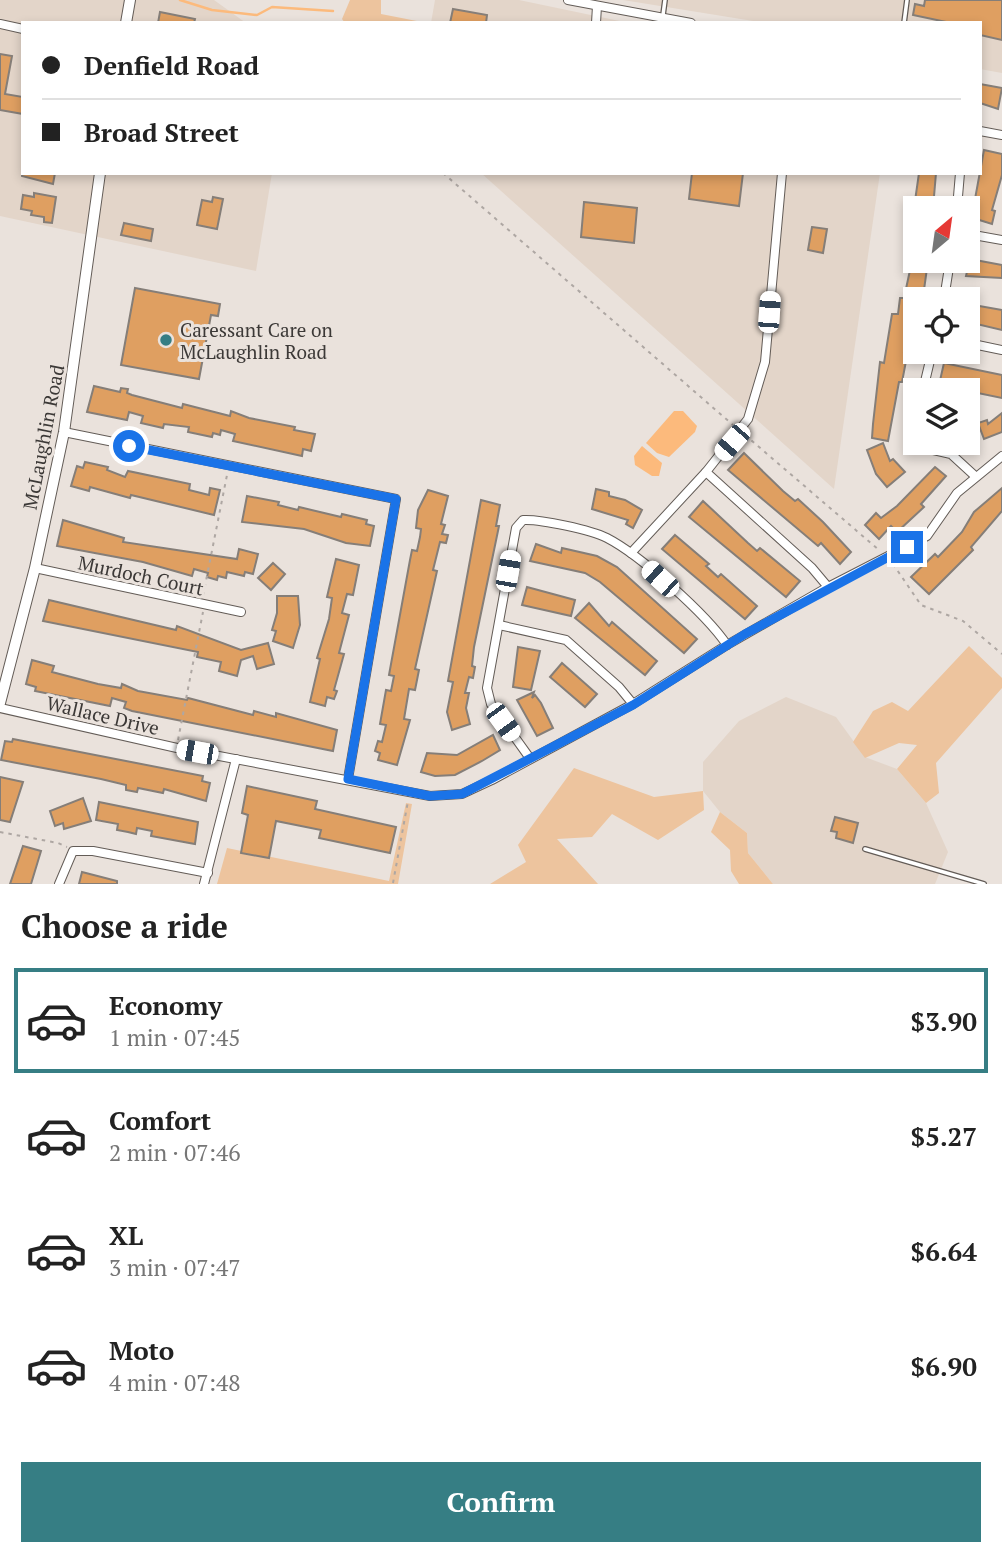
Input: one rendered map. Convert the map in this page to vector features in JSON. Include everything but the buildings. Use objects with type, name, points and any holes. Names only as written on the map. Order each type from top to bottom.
[{"type":"street","points":[[126,21],[130,0]]},
{"type":"street","points":[[568,0],[681,21]]},
{"type":"street","points":[[596,21],[597,6]]},
{"type":"street","points":[[0,24],[21,29]]},
{"type":"street","points":[[982,131],[1002,135]]},
{"type":"street","name":"McLaughlin Road","points":[[0,705],[35,568],[64,432],[100,175]]},
{"type":"street","points":[[631,553],[740,431],[755,398],[765,362],[782,175]]},
{"type":"street","points":[[958,196],[960,175]]},
{"type":"street","points":[[980,236],[1002,240]]},
{"type":"street","points":[[980,346],[1002,350]]},
{"type":"street","points":[[64,432],[396,499],[348,779]]},
{"type":"street","points":[[952,455],[975,476]]},
{"type":"street","name":"Wallace Drive","points":[[0,705],[236,759],[430,796],[462,794],[528,757],[633,705],[727,645],[828,587],[927,536],[957,493],[1002,456]]},
{"type":"street","points":[[706,472],[812,568],[828,587]]},
{"type":"street","points":[[528,757],[491,704],[487,688],[516,528],[523,520],[605,537],[631,553],[717,630],[727,645]]},
{"type":"street","name":"Murdoch Court","points":[[35,568],[241,612]]},
{"type":"street","points":[[499,625],[566,640],[619,687],[633,705]]},
{"type":"street","points":[[204,884],[236,759]]},
{"type":"street","points":[[59,884],[74,851],[93,851],[208,873]]},
{"type":"lane","points":[[662,17],[665,0]]},
{"type":"lane","points":[[904,21],[908,0]]},
{"type":"lane","points":[[865,849],[984,884]]},
{"type":"path","points":[[445,175],[888,558],[921,605],[963,621],[1002,654]]},
{"type":"path","points":[[393,883],[408,800],[407,790]]},
{"type":"path","points":[[0,832],[58,843],[74,851]]},
{"type":"shaded area","points":[[0,0],[214,0],[243,21],[21,21],[21,175],[272,175],[256,271],[0,216]]},
{"type":"shaded area","points":[[350,0],[381,0],[381,14],[417,21],[344,21]]},
{"type":"shaded area","points":[[435,0],[519,0],[619,21],[431,21]]},
{"type":"shaded area","points":[[623,0],[1002,0],[1002,73],[982,69],[982,21],[754,21]]},
{"type":"shaded area","points":[[483,175],[880,175],[834,489]]},
{"type":"shaded area","points":[[674,411],[683,411],[697,426],[695,432],[669,457],[657,453],[646,443]]},
{"type":"shaded area","points":[[642,446],[662,463],[659,476],[652,476],[635,465],[634,456]]},
{"type":"shaded area","points":[[969,646],[1002,678],[1002,688],[936,763],[939,793],[926,803],[897,769],[917,745],[899,743],[865,758],[853,742],[873,711],[892,702],[908,711]]},
{"type":"shaded area","points":[[786,697],[836,717],[865,757],[897,769],[926,803],[948,852],[935,884],[773,884],[748,853],[747,833],[720,812],[703,791],[703,762],[739,721]]},
{"type":"shaded area","points":[[574,768],[654,797],[703,791],[704,810],[658,840],[612,814],[592,837],[557,839],[598,884],[490,884],[526,862],[518,845]]},
{"type":"shaded area","points":[[406,803],[412,804],[398,884],[217,884],[227,848],[389,881]]},
{"type":"shaded area","points":[[720,812],[747,833],[748,853],[773,884],[739,884],[731,871],[730,850],[711,832]]},
{"type":"waterway","points":[[180,0],[212,10],[257,15],[272,7],[333,11]]},
{"type":"place","name":"Caressant Care on McLaughlin Road","points":[[166,340]]},
{"type":"route","points":[[129,446],[396,499],[348,779],[430,796],[462,794],[492,780],[528,757],[633,705],[727,645],[828,587],[907,547]]}]
